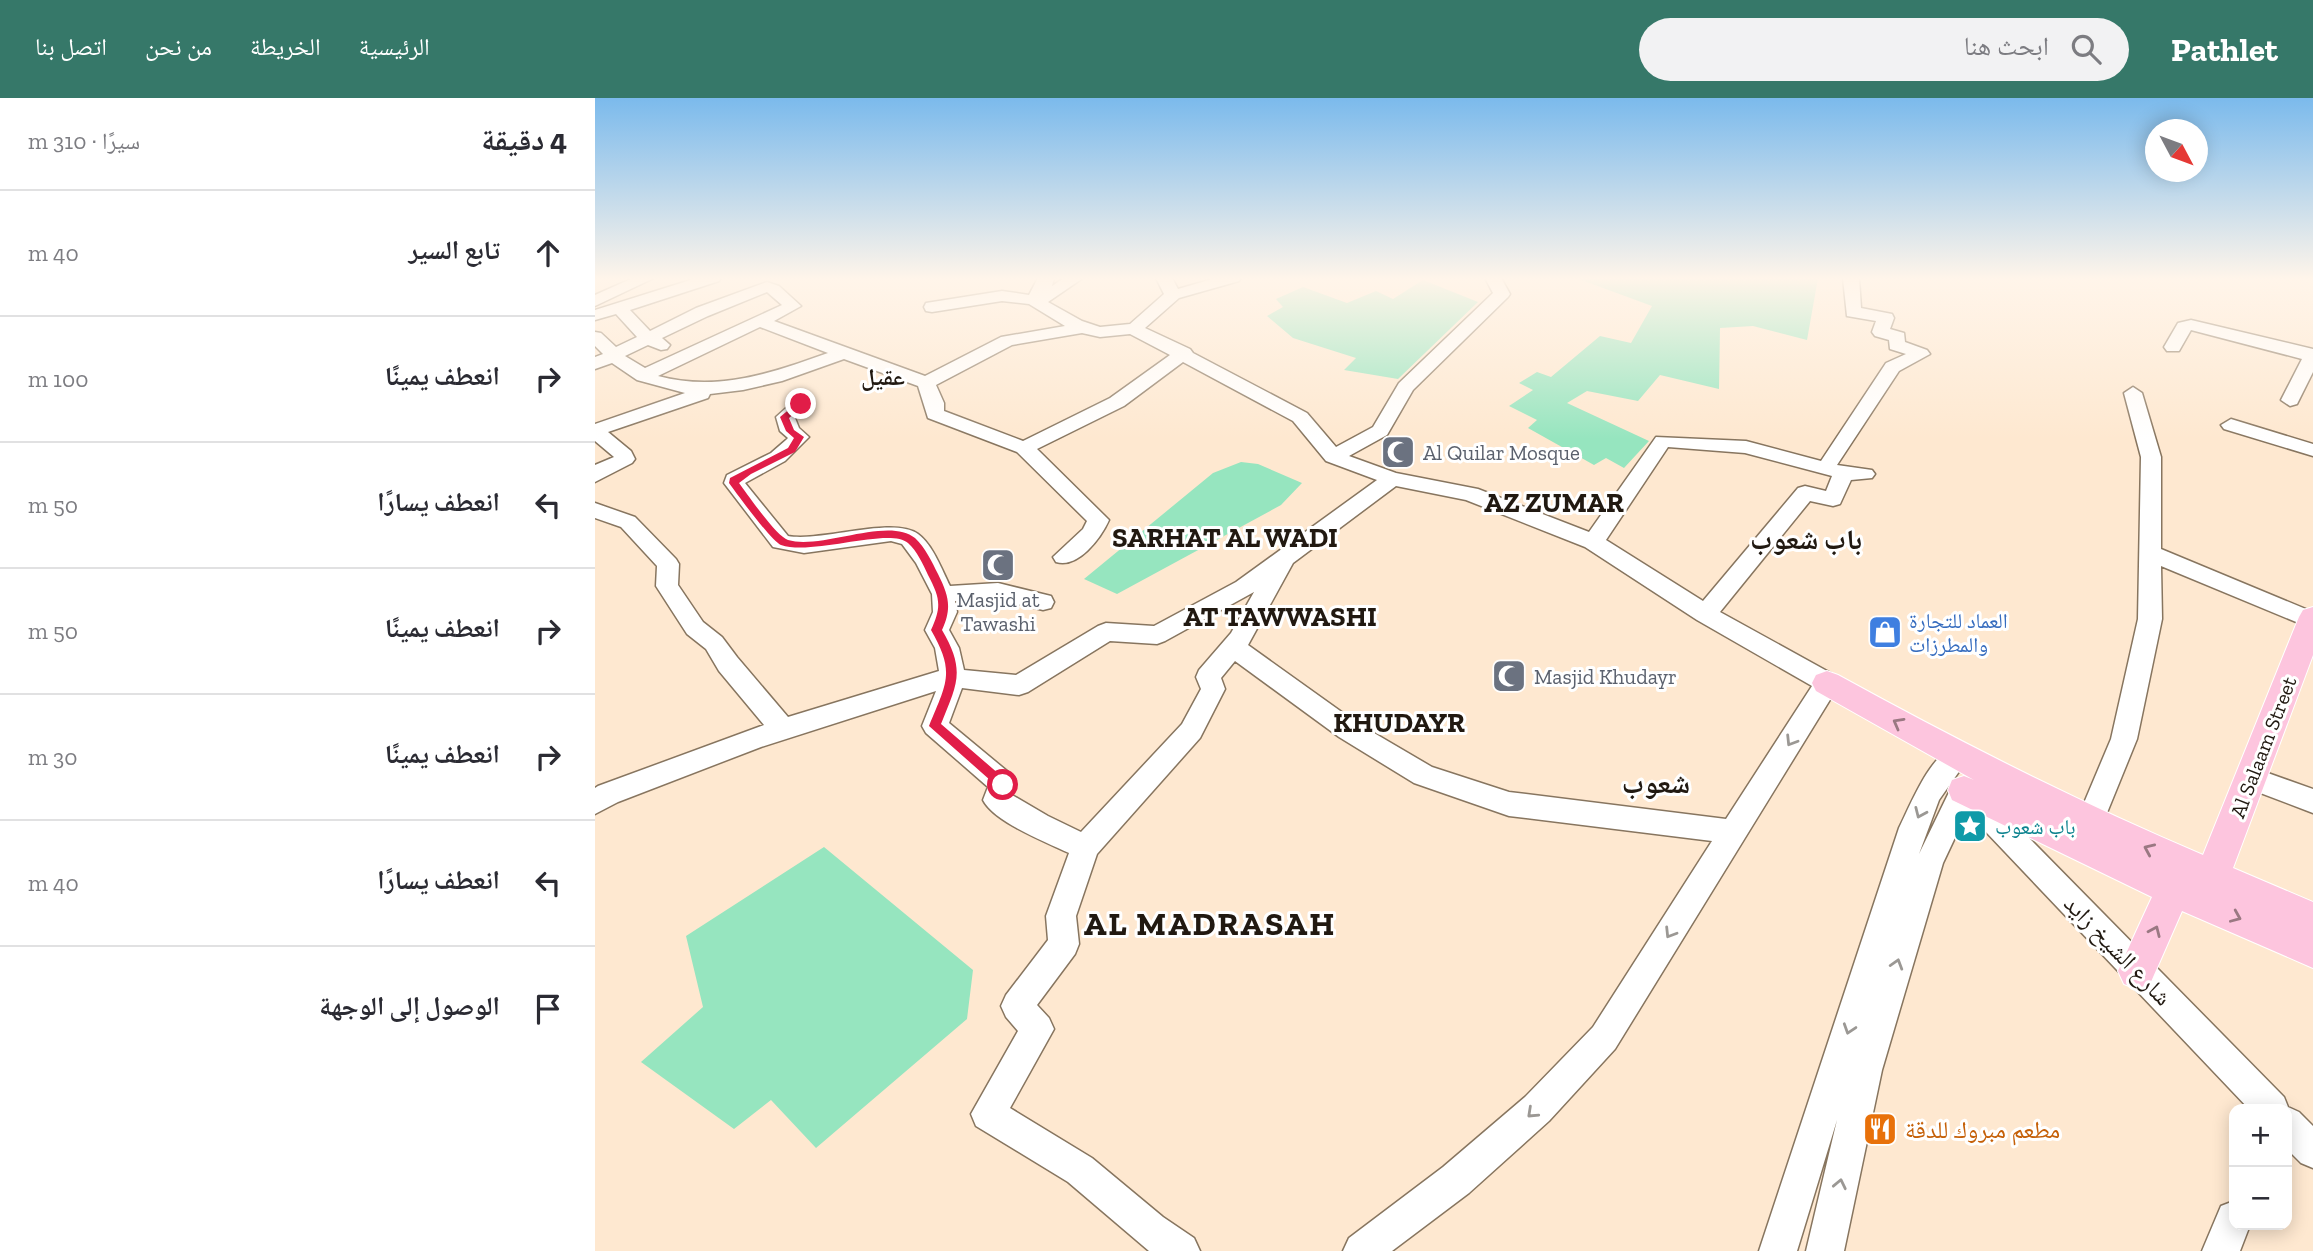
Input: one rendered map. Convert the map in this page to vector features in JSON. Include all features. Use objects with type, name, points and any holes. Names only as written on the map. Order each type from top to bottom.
[{"type":"main road","name":"Al Salaam Street","points":[[2212,877],[2312,619]]},
{"type":"main road","points":[[1827,683],[1957,756],[2090,822],[2313,919]]},
{"type":"main road","points":[[1963,790],[2030,825],[2173,891],[2313,950]]},
{"type":"main road","points":[[2137,971],[2173,891],[2212,877]]},
{"type":"street","points":[[642,332],[683,356]]},
{"type":"street","points":[[604,361],[659,332]]},
{"type":"street","points":[[643,376],[736,332]]},
{"type":"street","points":[[786,332],[926,383],[1007,341],[1061,332]]},
{"type":"street","points":[[1140,332],[1300,417],[1333,457],[1392,479],[1471,494],[1593,542],[1705,614],[1827,683],[1604,1038],[1537,1109],[1486,1154],[1362,1251]]},
{"type":"street","points":[[1333,457],[1380,431],[1405,387],[1463,332]]},
{"type":"street","points":[[1705,614],[1805,493],[1833,499],[1834,471],[1892,367],[1921,354],[1896,345],[1898,337],[1881,332]]},
{"type":"street","points":[[2173,347],[2181,332]]},
{"type":"street","points":[[2218,332],[2313,355],[2290,400]]},
{"type":"street","points":[[595,337],[604,361],[678,389],[715,390]]},
{"type":"street","points":[[1024,447],[1117,402],[1184,353]]},
{"type":"street","points":[[595,430],[715,390],[768,381],[841,354]]},
{"type":"street","points":[[595,430],[663,383]]},
{"type":"street","points":[[926,383],[935,403],[935,414],[1024,447],[1098,520],[1092,533],[1064,558]]},
{"type":"street","points":[[2090,822],[2124,739],[2150,619],[2151,457],[2133,393]]},
{"type":"street","points":[[801,404],[785,417],[790,431],[799,437],[791,450],[747,472],[734,480],[734,483],[781,542],[804,546],[891,534],[910,539],[926,560],[943,594],[945,612],[937,630],[947,648],[953,678],[935,726],[1003,785],[997,800],[1038,825],[1085,847]]},
{"type":"street","points":[[2231,425],[2313,450]]},
{"type":"street","points":[[595,430],[625,459],[597,472],[595,476]]},
{"type":"street","points":[[1593,542],[1663,441],[1746,447],[1834,471],[1865,474]]},
{"type":"street","points":[[595,802],[620,789],[783,729],[925,684],[953,678],[1019,685],[1106,632],[1157,635],[1244,589],[1392,479]]},
{"type":"street","points":[[595,510],[628,522],[669,564],[667,586],[695,628],[714,643],[783,729]]},
{"type":"street","points":[[2149,552],[2312,619]]},
{"type":"street","points":[[1181,1251],[1150,1230],[1080,1170],[988,1114],[1038,1028],[1017,1006],[1065,944],[1061,916],[1085,847],[1191,731],[1213,689],[1208,677],[1233,647],[1285,558]]},
{"type":"street","points":[[943,594],[998,591],[1043,603]]},
{"type":"street","points":[[1233,647],[1349,730],[1423,775],[1509,804],[1734,832]]},
{"type":"street","points":[[1777,1251],[1913,828],[1929,793],[1957,756]]},
{"type":"street","points":[[2251,778],[2313,800]]},
{"type":"street","points":[[1825,1251],[1865,1070],[1929,863],[1963,790]]},
{"type":"street","name":"شارع الشيخ زايد","points":[[1963,790],[2267,1104]]},
{"type":"street","points":[[2292,1129],[2313,1151]]},
{"type":"street","points":[[2221,1251],[2230,1230]]},
{"type":"green space","points":[[1286,332],[1447,332],[1398,379],[1344,370],[1356,358],[1293,338]]},
{"type":"green space","points":[[1637,332],[1720,332],[1719,389],[1660,375],[1638,401],[1587,391],[1567,403],[1649,441],[1624,468],[1606,458],[1594,465],[1528,428],[1537,420],[1509,406],[1533,390],[1519,383],[1537,372],[1551,377],[1600,336],[1631,343]]},
{"type":"green space","points":[[1775,332],[1808,332],[1807,340]]},
{"type":"green space","points":[[1241,462],[1258,464],[1302,483],[1281,505],[1117,594],[1084,579],[1213,473]]},
{"type":"green space","points":[[824,847],[973,970],[967,1019],[816,1148],[771,1100],[734,1129],[641,1062],[703,1007],[686,936]]},
{"type":"place","name":"Al Quilar Mosque","points":[[1398,452]]},
{"type":"place","name":"Masjid at Tawashi","points":[[998,565]]},
{"type":"place","name":"العماد للتجارة والمطرزات","points":[[1885,632]]},
{"type":"place","name":"Masjid Khudayr","points":[[1509,676]]},
{"type":"place","name":"باب شعوب","points":[[1970,826]]},
{"type":"place","name":"مطعم مبروك للدقة","points":[[1880,1129]]},
{"type":"district","name":"عقيل","points":[[883,377]]},
{"type":"district","name":"AZ ZUMAR","points":[[1554,502]]},
{"type":"district","name":"SARHAT AL WADI","points":[[1225,537]]},
{"type":"district","name":"باب شعوب","points":[[1806,539]]},
{"type":"district","name":"AT TAWWASHI","points":[[1280,616]]},
{"type":"district","name":"KHUDAYR","points":[[1399,722]]},
{"type":"district","name":"شعوب","points":[[1656,783]]},
{"type":"district","name":"AL MADRASAH","points":[[1210,923]]},
{"type":"route","points":[[801,404],[785,417],[790,431],[799,437],[791,450],[747,472],[734,480],[734,483],[781,542],[804,546],[891,534],[910,539],[926,560],[943,594],[945,612],[937,630],[947,648],[953,678],[935,726],[1003,785]]}]
